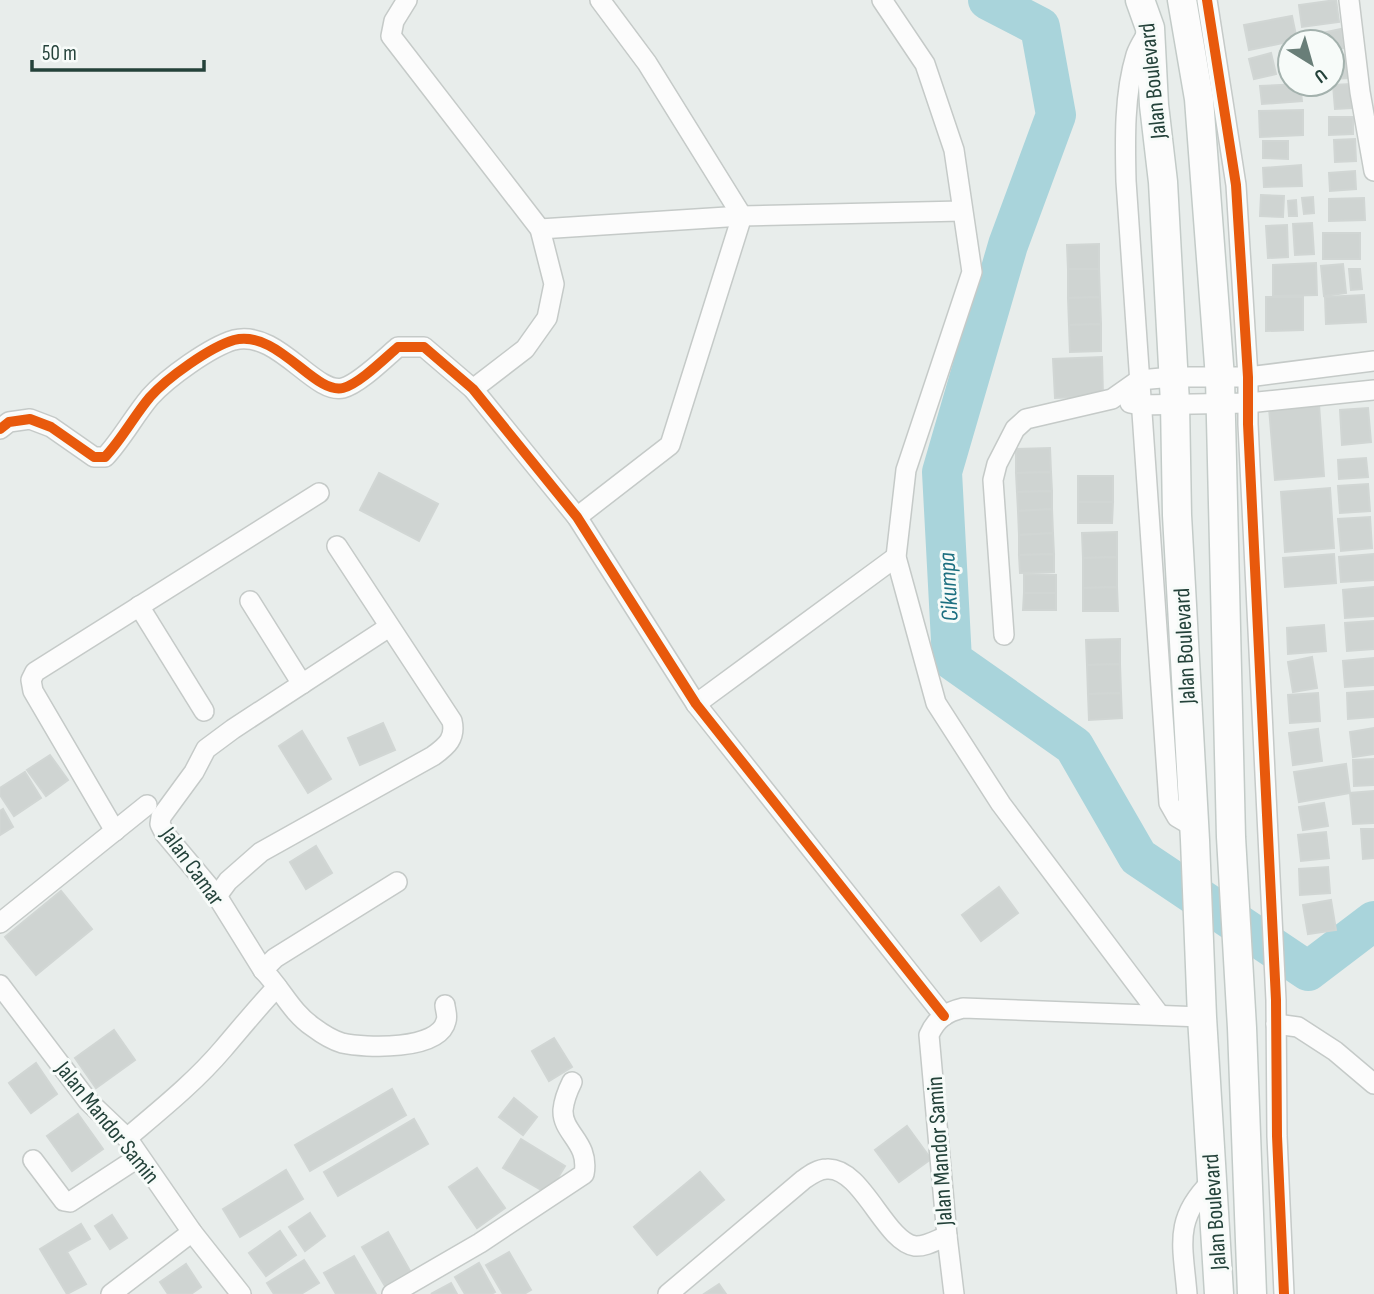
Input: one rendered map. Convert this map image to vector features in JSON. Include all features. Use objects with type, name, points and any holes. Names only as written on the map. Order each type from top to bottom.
[{"type":"main road","name":"Jalan Boulevard","points":[[1140,0],[1150,28],[1154,105],[1163,182],[1202,1017],[1219,1294]]},
{"type":"main road","name":"Jalan Boulevard","points":[[1182,0],[1199,99],[1229,395],[1231,837],[1242,1028],[1252,1294]]},
{"type":"main road","points":[[1194,834],[1231,837]]},
{"type":"street","points":[[407,0],[394,21],[391,36],[540,229],[554,284],[547,318],[524,349],[473,389]]},
{"type":"street","points":[[577,517],[670,445],[742,216],[647,63],[600,0]]},
{"type":"street","points":[[882,0],[925,64],[954,150],[972,272],[906,470],[896,557],[936,703],[1001,804],[1159,1014]]},
{"type":"street","points":[[1207,0],[1236,185],[1248,377]]},
{"type":"street","points":[[1349,0],[1360,92],[1374,171]]},
{"type":"street","points":[[1150,28],[1136,53],[1124,129],[1140,405],[1169,803],[1177,817],[1194,834]]},
{"type":"street","points":[[540,229],[742,216],[962,211]]},
{"type":"street","points":[[0,429],[9,422],[30,419],[51,427],[94,457],[105,457],[151,397],[176,375],[213,350],[233,341],[248,338],[284,354],[326,386],[342,389],[367,374],[398,347],[424,347],[473,389],[577,517],[695,704],[943,1016],[963,1008],[1202,1017]]},
{"type":"street","points":[[1229,395],[1248,377],[1374,361]]},
{"type":"street","points":[[1318,368],[1321,395]]},
{"type":"street","points":[[1229,395],[1248,377]]},
{"type":"street","points":[[1139,380],[1174,390],[1229,395],[1321,395],[1374,390]]},
{"type":"street","points":[[1004,635],[993,480],[997,464],[1015,429],[1026,419],[1112,399],[1139,380]]},
{"type":"street","points":[[1112,399],[1140,405],[1174,390]]},
{"type":"street","points":[[1229,395],[1276,1024],[1277,1136],[1284,1294]]},
{"type":"street","points":[[115,831],[33,691],[31,680],[35,672],[319,493]]},
{"type":"street","points":[[217,896],[228,881],[261,852],[433,756],[452,739],[452,721],[337,546]]},
{"type":"street","points":[[695,704],[896,557]]},
{"type":"street","points":[[250,601],[302,684]]},
{"type":"street","points":[[139,606],[204,711]]},
{"type":"street","name":"Jalan Camar","points":[[389,627],[206,749],[194,772],[161,817],[160,824],[217,896],[263,970],[290,1006],[311,1026],[338,1042],[384,1047],[428,1039],[440,1032],[447,1019],[445,1004]]},
{"type":"street","points":[[0,923],[147,806]]},
{"type":"street","points":[[263,970],[275,958],[397,882]]},
{"type":"street","name":"Jalan Mandor Samin","points":[[0,985],[88,1101],[127,1138],[192,1232],[241,1294]]},
{"type":"street","points":[[127,1138],[174,1098],[223,1050],[249,1015],[277,987]]},
{"type":"street","name":"Jalan Mandor Samin","points":[[668,1294],[803,1180],[820,1170],[830,1168],[842,1172],[867,1195],[901,1239],[915,1246],[947,1236],[929,1035],[934,1024],[943,1016]]},
{"type":"street","points":[[1276,1024],[1298,1027],[1335,1051],[1374,1084]]},
{"type":"street","points":[[392,1294],[480,1243],[584,1174],[586,1165],[583,1151],[566,1125],[563,1112],[572,1082]]},
{"type":"street","points":[[33,1160],[64,1201],[70,1202],[139,1157]]},
{"type":"street","points":[[1187,1294],[1182,1238],[1186,1216],[1198,1195],[1211,1182]]},
{"type":"street","points":[[111,1294],[192,1232]]},
{"type":"street","points":[[947,1236],[954,1294]]},
{"type":"building","points":[[1336,0],[1339,22],[1302,27],[1299,5]]},
{"type":"building","points":[[1292,16],[1294,28],[1276,28],[1276,44],[1249,50],[1244,25]]},
{"type":"building","points":[[1271,53],[1276,74],[1254,79],[1249,59]]},
{"type":"building","points":[[1348,55],[1350,78],[1346,78]]},
{"type":"building","points":[[1346,84],[1351,84],[1352,108],[1335,109],[1334,98],[1346,98]]},
{"type":"building","points":[[1276,85],[1276,98],[1302,98],[1302,101],[1262,104],[1260,86]]},
{"type":"building","points":[[1303,110],[1303,135],[1260,137],[1259,111]]},
{"type":"building","points":[[1329,117],[1353,117],[1353,134],[1329,135]]},
{"type":"building","points":[[1355,139],[1356,161],[1335,162],[1334,140]]},
{"type":"building","points":[[1263,141],[1288,141],[1288,159],[1263,158]]},
{"type":"building","points":[[1301,165],[1302,186],[1264,187],[1263,168]]},
{"type":"building","points":[[1355,171],[1356,189],[1330,191],[1329,173]]},
{"type":"building","points":[[1261,195],[1284,196],[1283,217],[1260,216]]},
{"type":"building","points":[[1313,197],[1314,213],[1304,214],[1302,198]]},
{"type":"building","points":[[1364,198],[1365,220],[1329,221],[1329,199]]},
{"type":"building","points":[[1296,200],[1297,216],[1289,216],[1288,201]]},
{"type":"building","points":[[1312,223],[1314,254],[1295,255],[1293,224]]},
{"type":"building","points":[[1287,225],[1288,257],[1268,258],[1266,226]]},
{"type":"building","points":[[1323,233],[1360,233],[1360,259],[1323,259]]},
{"type":"building","points":[[1099,244],[1099,269],[1068,269],[1067,245]]},
{"type":"building","points":[[1316,263],[1317,295],[1273,296],[1273,265]]},
{"type":"building","points":[[1343,264],[1346,293],[1324,296],[1321,266]]},
{"type":"building","points":[[1068,269],[1099,269],[1100,297],[1068,298]]},
{"type":"building","points":[[1349,269],[1360,269],[1362,289],[1351,290]]},
{"type":"building","points":[[1364,295],[1366,322],[1326,324],[1325,297]]},
{"type":"building","points":[[1100,297],[1101,324],[1069,325],[1068,298]]},
{"type":"building","points":[[1266,297],[1303,297],[1303,330],[1266,331]]},
{"type":"building","points":[[1101,324],[1101,351],[1070,352],[1069,325]]},
{"type":"building","points":[[1102,357],[1103,396],[1055,398],[1053,359]]},
{"type":"building","points":[[1319,404],[1324,476],[1275,480],[1269,408]]},
{"type":"building","points":[[1368,408],[1371,442],[1342,445],[1340,410]]},
{"type":"building","points":[[1050,448],[1051,472],[1016,473],[1016,449]]},
{"type":"building","points":[[1366,458],[1368,477],[1339,479],[1338,460]]},
{"type":"building","points":[[1051,472],[1052,491],[1017,492],[1016,473]]},
{"type":"building","points":[[379,473],[438,504],[419,541],[360,510]]},
{"type":"building","points":[[1078,476],[1113,476],[1113,502],[1078,502]]},
{"type":"building","points":[[1368,484],[1370,511],[1340,513],[1338,486]]},
{"type":"building","points":[[1330,488],[1334,548],[1285,552],[1281,492]]},
{"type":"building","points":[[1052,491],[1052,509],[1018,511],[1017,492]]},
{"type":"building","points":[[1078,502],[1113,502],[1112,523],[1078,523]]},
{"type":"building","points":[[1052,509],[1053,533],[1019,535],[1018,511]]},
{"type":"building","points":[[1370,517],[1372,548],[1341,551],[1338,519]]},
{"type":"building","points":[[1117,532],[1117,557],[1083,558],[1082,533]]},
{"type":"building","points":[[1053,533],[1054,554],[1019,555],[1019,535]]},
{"type":"building","points":[[1054,554],[1054,572],[1020,573],[1019,555]]},
{"type":"building","points":[[1334,554],[1336,583],[1285,587],[1283,558]]},
{"type":"building","points":[[1374,554],[1374,580],[1341,582],[1339,557]]},
{"type":"building","points":[[1117,557],[1117,587],[1083,588],[1083,558]]},
{"type":"building","points":[[1024,574],[1056,575],[1056,593],[1024,593]]},
{"type":"building","points":[[1117,587],[1118,611],[1083,611],[1083,588]]},
{"type":"building","points":[[1374,587],[1374,616],[1345,618],[1343,590]]},
{"type":"building","points":[[1024,593],[1056,593],[1056,610],[1023,610]]},
{"type":"building","points":[[1374,621],[1374,649],[1347,651],[1345,623]]},
{"type":"building","points":[[1324,625],[1326,651],[1288,654],[1287,628]]},
{"type":"building","points":[[1120,639],[1120,664],[1087,665],[1086,640]]},
{"type":"building","points":[[1312,657],[1317,688],[1293,692],[1288,662]]},
{"type":"building","points":[[1374,658],[1374,685],[1345,687],[1343,661]]},
{"type":"building","points":[[1120,664],[1121,693],[1088,694],[1087,665]]},
{"type":"building","points":[[1374,691],[1374,717],[1348,719],[1347,693]]},
{"type":"building","points":[[1121,693],[1122,718],[1089,720],[1088,694]]},
{"type":"building","points":[[1318,693],[1320,721],[1290,723],[1288,695]]},
{"type":"building","points":[[383,723],[395,750],[360,765],[348,738]]},
{"type":"building","points":[[1374,728],[1374,754],[1353,757],[1350,732]]},
{"type":"building","points":[[1318,729],[1322,761],[1293,765],[1289,733]]},
{"type":"building","points":[[302,731],[331,779],[308,793],[279,746]]},
{"type":"building","points":[[50,755],[68,780],[46,796],[27,770]]},
{"type":"building","points":[[1374,759],[1374,785],[1354,786],[1353,760]]},
{"type":"building","points":[[1346,764],[1350,793],[1299,802],[1294,772]]},
{"type":"building","points":[[25,772],[41,798],[14,816],[0,795],[0,788]]},
{"type":"building","points":[[1374,791],[1374,823],[1353,824],[1350,793]]},
{"type":"building","points":[[1324,803],[1328,826],[1303,830],[1299,807]]},
{"type":"building","points":[[3,809],[13,827],[0,835],[0,811]]},
{"type":"building","points":[[1361,829],[1374,829],[1374,858],[1363,859]]},
{"type":"building","points":[[1326,832],[1329,858],[1301,861],[1298,835]]},
{"type":"building","points":[[316,846],[332,873],[306,889],[290,862]]},
{"type":"building","points":[[1328,867],[1330,893],[1300,895],[1299,869]]},
{"type":"building","points":[[999,887],[1018,913],[981,941],[962,915]]},
{"type":"building","points":[[61,891],[92,929],[36,975],[5,937]]},
{"type":"building","points":[[1331,900],[1336,930],[1308,934],[1303,905]]},
{"type":"building","points":[[114,1030],[135,1060],[96,1088],[75,1058]]},
{"type":"building","points":[[554,1038],[572,1067],[549,1081],[532,1051]]},
{"type":"building","points":[[36,1063],[57,1094],[31,1113],[9,1083]]},
{"type":"building","points":[[392,1089],[406,1115],[310,1171],[295,1145]]},
{"type":"building","points":[[514,1098],[537,1117],[523,1135],[499,1117]]},
{"type":"building","points":[[78,1114],[103,1149],[72,1171],[47,1136]]},
{"type":"building","points":[[414,1119],[428,1144],[338,1196],[324,1172]]},
{"type":"building","points":[[907,1126],[931,1159],[899,1182],[875,1150]]},
{"type":"building","points":[[521,1139],[565,1166],[548,1194],[503,1168]]},
{"type":"building","points":[[477,1168],[505,1208],[477,1228],[449,1187]]},
{"type":"building","points":[[286,1170],[303,1199],[240,1237],[223,1209]]},
{"type":"building","points":[[700,1172],[724,1200],[657,1255],[634,1227]]},
{"type":"building","points":[[310,1213],[325,1236],[305,1251],[289,1227]]},
{"type":"building","points":[[112,1215],[127,1238],[110,1249],[95,1226]]},
{"type":"building","points":[[81,1224],[90,1239],[67,1252],[86,1284],[67,1294],[40,1249]]},
{"type":"building","points":[[280,1231],[296,1255],[266,1276],[249,1253]]},
{"type":"building","points":[[388,1232],[410,1271],[385,1286],[362,1247]]},
{"type":"building","points":[[509,1252],[531,1290],[524,1294],[503,1294],[486,1265]]},
{"type":"building","points":[[354,1256],[376,1294],[336,1294],[324,1273]]},
{"type":"building","points":[[304,1260],[319,1283],[301,1294],[274,1294],[267,1283]]},
{"type":"building","points":[[479,1263],[495,1292],[465,1294],[455,1277]]},
{"type":"building","points":[[186,1264],[201,1287],[191,1294],[168,1294],[160,1282]]},
{"type":"building","points":[[451,1283],[457,1294],[431,1294]]},
{"type":"building","points":[[719,1284],[726,1294],[704,1294]]},
{"type":"waterway","name":"Cikumpa","points":[[988,0],[1040,27],[1056,115],[1008,245],[942,472],[952,660],[1074,746],[1138,857],[1308,971],[1374,921]]},
{"type":"cycle path","points":[[1207,0],[1236,185],[1248,377],[1248,424],[1276,1000],[1277,1136],[1284,1294]]},
{"type":"cycle path","points":[[0,429],[9,422],[30,419],[51,427],[94,457],[105,457],[158,389],[201,356],[234,340],[250,339],[266,344],[320,382],[343,388],[364,376],[398,347],[424,347],[473,389],[577,517],[696,704],[944,1016]]}]
